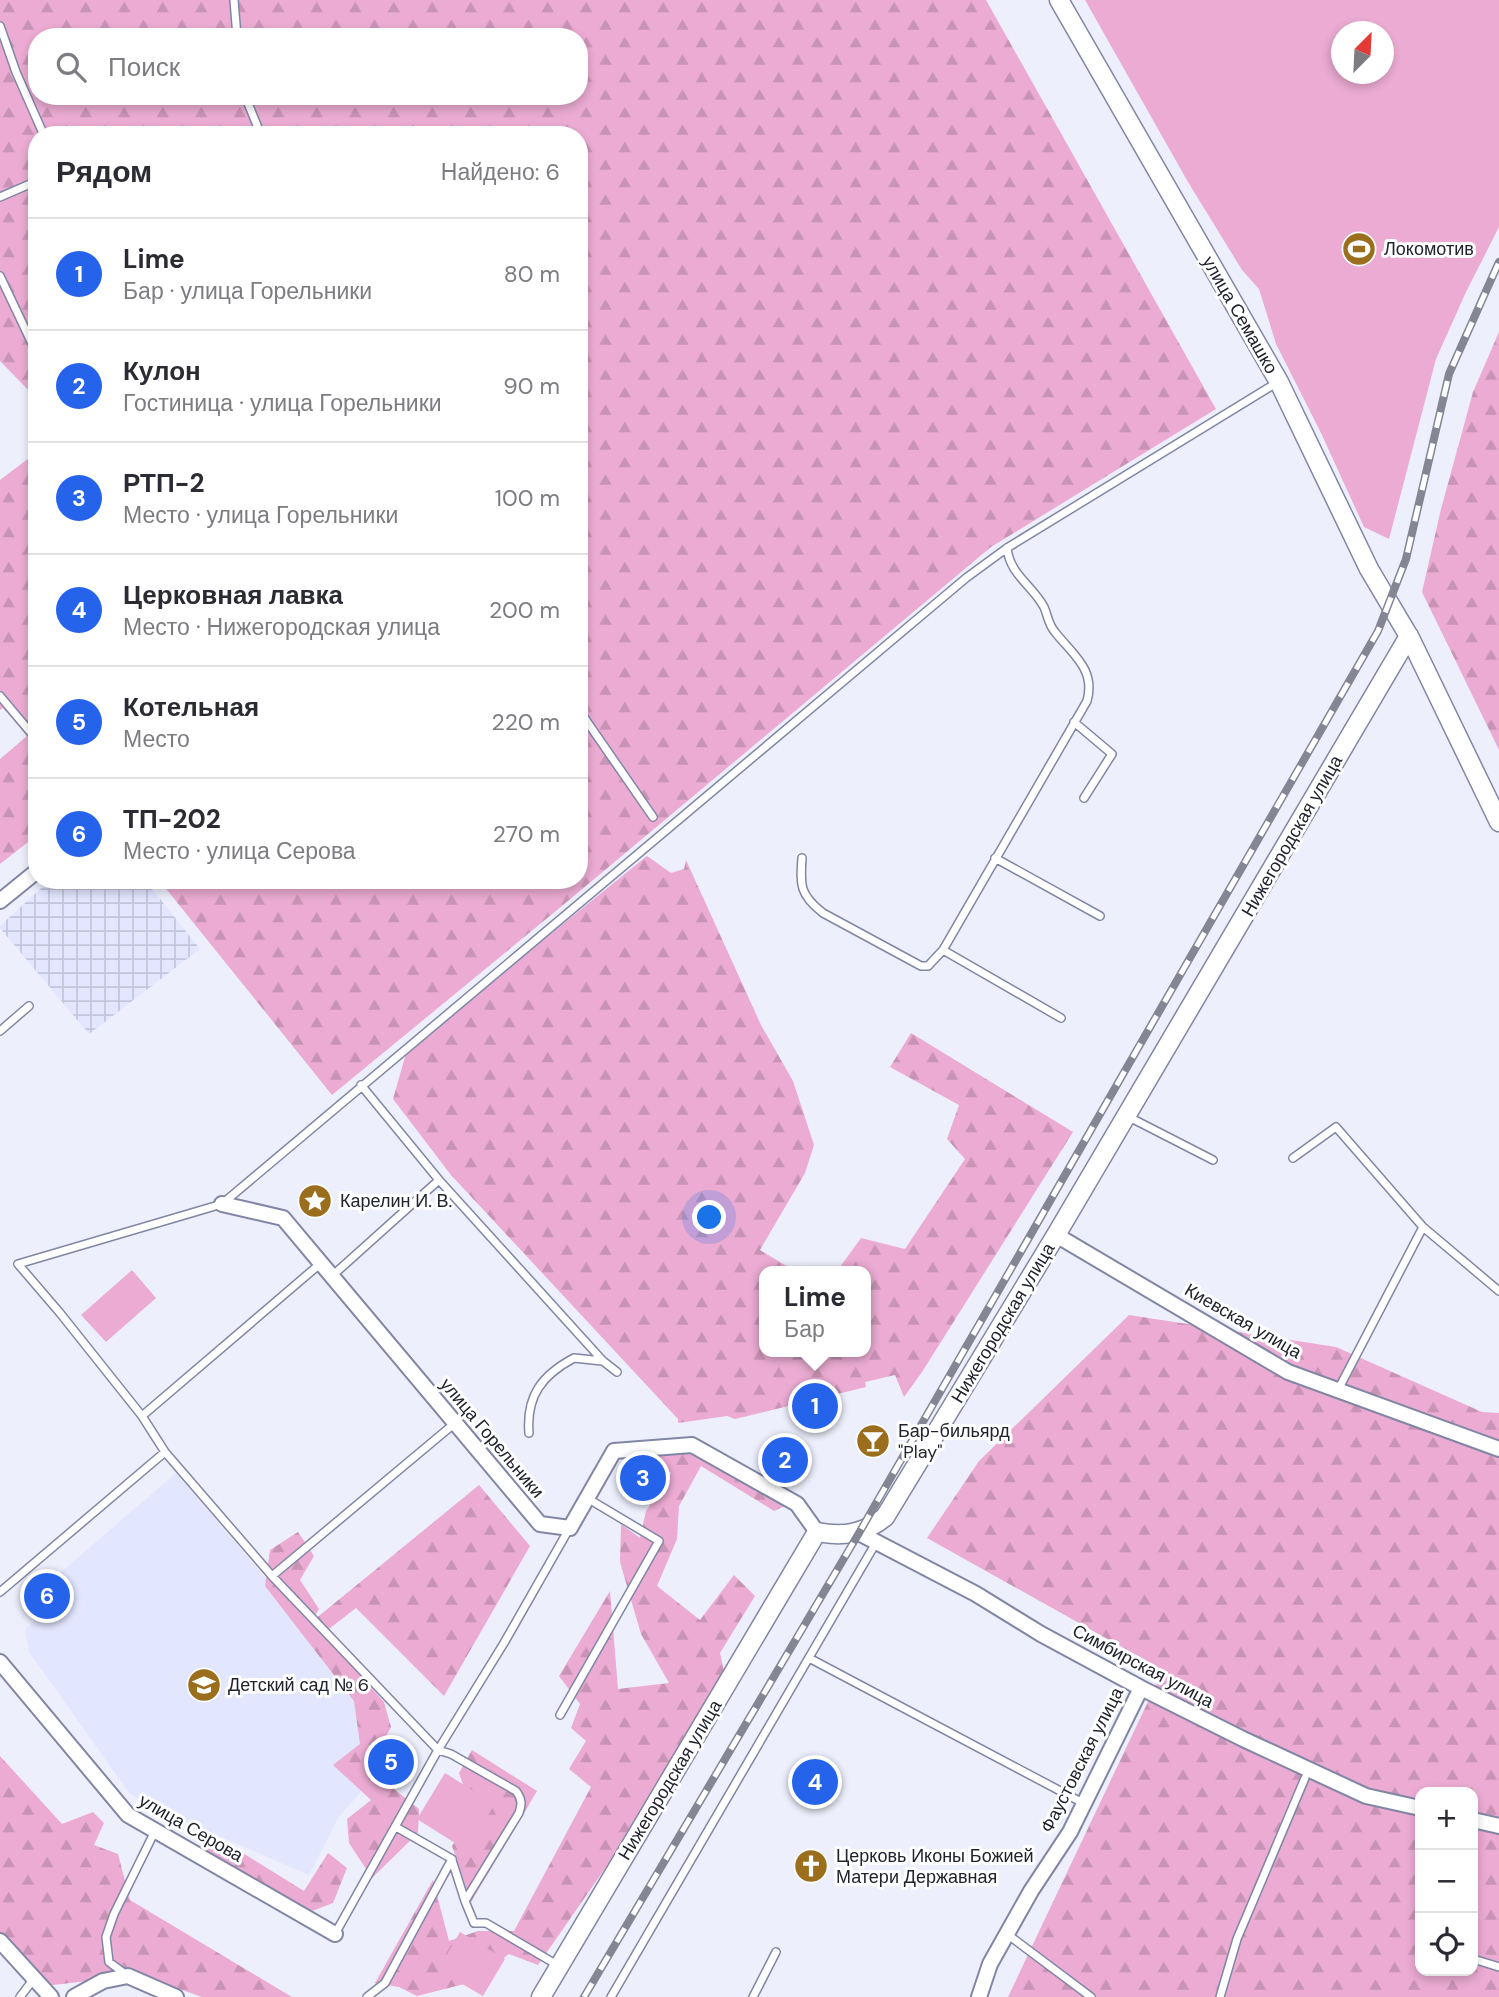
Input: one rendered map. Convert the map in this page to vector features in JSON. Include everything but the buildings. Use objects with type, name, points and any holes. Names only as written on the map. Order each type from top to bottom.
[{"type":"street","name":"улица Семашко","points":[[1059,0],[1279,382],[1370,569],[1409,636],[1499,822]]},
{"type":"street","name":"Нижегородская улица","points":[[859,1532],[874,1526],[885,1517],[1056,1235],[1409,636]]},
{"type":"street","points":[[0,901],[28,878]]},
{"type":"street","name":"улица Горельники","points":[[222,1204],[284,1218],[540,1524],[570,1528]]},
{"type":"street","name":"Киевская улица","points":[[1056,1235],[1289,1372],[1499,1449]]},
{"type":"street","points":[[570,1528],[614,1451],[692,1445],[796,1504],[817,1532],[837,1536],[859,1532]]},
{"type":"street","name":"Нижегородская улица","points":[[541,1997],[817,1532]]},
{"type":"street","name":"Симбирская улица","points":[[859,1532],[1141,1688],[1243,1739],[1366,1796],[1415,1807]]},
{"type":"street","name":"улица Серова","points":[[0,1661],[122,1810],[335,1934]]},
{"type":"street","name":"Фаустовская улица","points":[[979,1997],[990,1965],[1031,1891],[1070,1832],[1141,1688]]},
{"type":"street","points":[[1478,1821],[1499,1826]]},
{"type":"street","points":[[0,1941],[51,1997]]},
{"type":"street","points":[[74,1997],[103,1981],[128,1976],[176,1997]]},
{"type":"lane","points":[[234,0],[236,28]]},
{"type":"lane","points":[[0,26],[28,99]]},
{"type":"lane","points":[[31,105],[40,126]]},
{"type":"lane","points":[[249,105],[257,126]]},
{"type":"lane","points":[[0,197],[28,185]]},
{"type":"lane","points":[[0,276],[28,335]]},
{"type":"lane","points":[[465,1901],[519,1813],[522,1805],[516,1791],[438,1749],[272,1576],[164,1452],[142,1416],[60,1312],[18,1264],[222,1204],[966,578],[1007,548],[1279,382]]},
{"type":"lane","points":[[802,858],[800,883],[811,903],[823,913],[921,967],[928,966],[943,950],[1087,701],[1090,691],[1088,673],[1070,647],[1048,623],[1044,608],[1011,567],[1007,548]]},
{"type":"lane","points":[[0,696],[28,729]]},
{"type":"lane","points":[[588,722],[653,817]]},
{"type":"lane","points":[[1074,722],[1112,754],[1084,798]]},
{"type":"lane","points":[[995,858],[1100,916]]},
{"type":"lane","points":[[943,950],[1061,1018]]},
{"type":"lane","points":[[0,1031],[29,1006]]},
{"type":"lane","points":[[361,1085],[439,1180],[603,1361],[617,1372]]},
{"type":"lane","points":[[1126,1116],[1213,1160]]},
{"type":"lane","points":[[1293,1158],[1336,1127],[1423,1227],[1499,1291]]},
{"type":"lane","points":[[332,1276],[439,1180]]},
{"type":"lane","points":[[1338,1390],[1423,1227]]},
{"type":"lane","points":[[142,1416],[321,1264]]},
{"type":"lane","points":[[529,1433],[528,1416],[533,1397],[546,1377],[574,1358],[603,1361]]},
{"type":"lane","points":[[272,1576],[455,1423]]},
{"type":"lane","points":[[0,1591],[164,1452]]},
{"type":"lane","points":[[560,1715],[659,1541],[587,1498]]},
{"type":"lane","points":[[335,1934],[438,1749],[504,1643],[570,1528]]},
{"type":"lane","points":[[611,1997],[877,1541]]},
{"type":"lane","points":[[809,1658],[1083,1802]]},
{"type":"lane","points":[[1220,1997],[1237,1939],[1305,1778]]},
{"type":"lane","points":[[396,1827],[452,1860],[474,1923],[486,1923],[559,1966]]},
{"type":"lane","points":[[128,1976],[110,1962],[106,1937],[114,1914],[155,1831]]},
{"type":"lane","points":[[367,1997],[385,1983],[452,1860]]},
{"type":"lane","points":[[1007,1934],[1091,1997]]},
{"type":"lane","points":[[753,1997],[776,1952]]},
{"type":"lane","points":[[1478,1961],[1499,1967]]},
{"type":"lane","points":[[20,1997],[33,1980]]},
{"type":"shaded area","points":[[40,889],[152,889],[200,949],[89,1034],[0,926]]},
{"type":"shaded area","name":"Детский сад № 6","points":[[176,1473],[384,1718],[385,1746],[373,1778],[338,1818],[309,1875],[130,1794],[29,1652],[25,1629],[44,1613],[31,1598]]},
{"type":"green space","points":[[0,0],[986,0],[1216,409],[991,547],[588,884],[588,126],[28,126],[28,390],[0,361]]},
{"type":"green space","name":"Локомотив","points":[[1085,0],[1499,0],[1499,227],[1436,359],[1389,539],[1364,527],[1276,344],[1259,289],[1242,270],[1188,182]]},
{"type":"green space","points":[[1499,332],[1499,750],[1422,592],[1473,392]]},
{"type":"green space","points":[[28,459],[28,842],[0,864],[0,759],[27,736],[3,708],[0,710],[0,480]]},
{"type":"green space","points":[[647,856],[671,873],[684,869],[686,860],[761,1025],[793,1081],[814,1145],[805,1173],[760,1250],[787,1266],[759,1266],[759,1357],[871,1357],[871,1266],[841,1266],[861,1238],[905,1249],[965,1159],[947,1139],[959,1105],[890,1067],[911,1033],[1073,1132],[904,1397],[895,1375],[865,1382],[866,1387],[735,1419],[727,1416],[678,1423],[678,1419],[451,1175],[393,1099],[407,1050]]},
{"type":"green space","points":[[166,889],[582,889],[562,906],[332,1095]]},
{"type":"green space","points":[[132,1270],[156,1298],[106,1342],[81,1315]]},
{"type":"green space","points":[[1129,1315],[1336,1347],[1482,1412],[1499,1413],[1499,1997],[1008,1997],[1163,1670],[927,1538],[979,1461]]},
{"type":"green space","points":[[691,1453],[787,1505],[774,1511],[701,1466],[679,1506],[677,1539],[657,1586],[700,1620],[734,1575],[755,1596],[720,1653],[724,1671],[606,1867],[538,1965],[509,1954],[472,1982],[417,1996],[399,1987],[375,1983],[433,1880],[449,1941],[478,1931],[514,1931],[591,1787],[569,1769],[586,1741],[571,1728],[580,1704],[559,1676],[610,1591],[618,1689],[669,1683],[641,1634],[620,1562],[621,1524],[640,1538],[646,1511],[671,1473],[650,1456]]},
{"type":"green space","points":[[479,1485],[530,1546],[444,1696],[356,1608],[325,1632],[314,1620]]},
{"type":"green space","points":[[298,1532],[314,1556],[300,1580],[319,1609],[311,1621],[384,1702],[391,1727],[369,1769],[419,1809],[418,1833],[372,1878],[349,1843],[347,1819],[371,1800],[333,1765],[360,1744],[354,1701],[265,1586],[270,1550]]},
{"type":"green space","points":[[472,1750],[537,1791],[471,1902],[452,1846],[473,1812],[459,1773]]},
{"type":"green space","points":[[0,1756],[62,1824],[93,1812],[104,1823],[94,1845],[118,1854],[130,1900],[292,1997],[202,1997],[140,1975],[44,1986],[0,1937]]},
{"type":"green space","points":[[445,1773],[495,1804],[466,1850],[417,1819]]},
{"type":"green space","points":[[194,1845],[241,1852],[304,1891],[328,1853],[347,1868],[333,1903],[307,1913]]},
{"type":"green space","points":[[460,1932],[505,1959],[483,1996],[438,1970]]},
{"type":"railway","points":[[584,1997],[859,1533],[1378,631],[1406,559],[1449,374],[1499,262]]},
{"type":"place","name":"Локомотив","points":[[1359,249]]},
{"type":"place","name":"Карелин И. В.","points":[[315,1201]]},
{"type":"place","name":"Lime","points":[[815,1406]]},
{"type":"place","name":"Бар-бильярд \"Play\"","points":[[873,1441]]},
{"type":"place","name":"Кулон","points":[[785,1460]]},
{"type":"place","name":"РТП-2","points":[[643,1478]]},
{"type":"place","name":"ТП-202","points":[[47,1596]]},
{"type":"place","name":"Детский сад № 6","points":[[204,1685]]},
{"type":"place","name":"Котельная","points":[[391,1762]]},
{"type":"place","name":"Церковная лавка","points":[[815,1782]]},
{"type":"place","name":"Церковь Иконы Божией Матери Державная","points":[[811,1866]]}]
